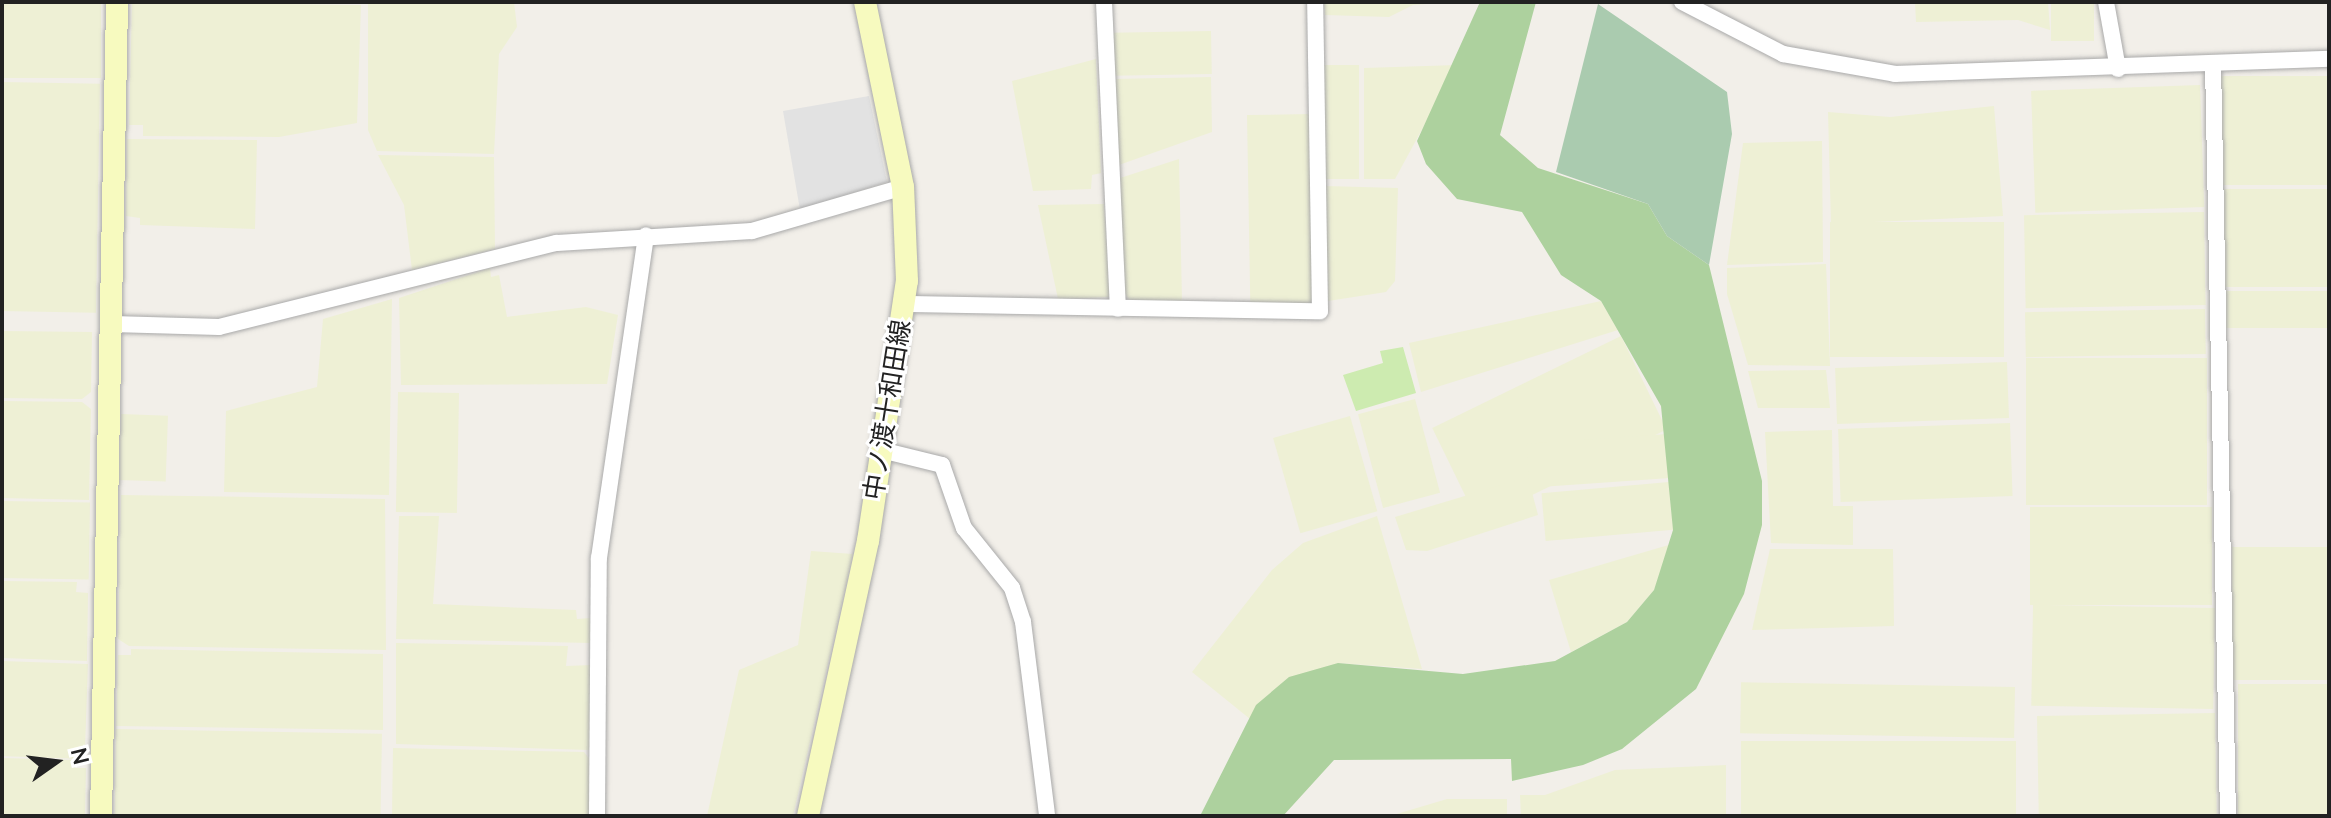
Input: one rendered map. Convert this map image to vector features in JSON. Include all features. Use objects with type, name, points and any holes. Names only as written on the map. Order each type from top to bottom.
[{"type":"main road","points":[[101,816],[117,2]]},
{"type":"main road","name":"中ノ渡十和田線","points":[[808,816],[881,450],[904,304],[903,187],[865,2]]},
{"type":"street","points":[[1104,2],[1118,309]]},
{"type":"street","points":[[904,304],[1320,311],[1315,2]]},
{"type":"street","points":[[1682,2],[1783,54],[1839,67],[1895,74],[2118,69],[2329,59]]},
{"type":"street","points":[[2106,2],[2118,69]]},
{"type":"street","points":[[2213,63],[2228,816]]},
{"type":"street","points":[[112,324],[219,327],[557,243],[646,235],[752,231],[903,187]]},
{"type":"street","points":[[597,816],[599,558],[646,235]]},
{"type":"street","points":[[881,450],[942,465],[964,528],[1012,588],[1023,622],[1047,816]]},
{"type":"green space","points":[[2,2],[101,2],[101,78],[2,78]]},
{"type":"green space","points":[[132,2],[361,5],[357,123],[279,137],[143,136],[143,125],[129,125]]},
{"type":"green space","points":[[514,2],[517,27],[499,54],[494,154],[377,151],[368,130],[368,3]]},
{"type":"green space","points":[[1324,2],[1453,2],[1413,5],[1389,17],[1325,15]]},
{"type":"green space","points":[[1480,2],[1536,2],[1500,135],[1538,168],[1648,204],[1667,236],[1709,265],[1762,481],[1762,525],[1744,594],[1696,689],[1622,749],[1583,765],[1512,781],[1511,759],[1334,760],[1283,816],[1200,816],[1256,705],[1289,677],[1338,663],[1463,674],[1555,661],[1627,622],[1654,590],[1673,530],[1661,406],[1601,301],[1561,275],[1522,212],[1457,199],[1426,164],[1417,141]]},
{"type":"green space","points":[[1915,2],[2048,2],[2050,30],[2018,20],[1916,22]]},
{"type":"green space","points":[[2051,2],[2094,2],[2094,41],[2051,41]]},
{"type":"green space","points":[[1598,4],[1727,92],[1732,134],[1709,265],[1667,236],[1648,204],[1556,172]]},
{"type":"green space","points":[[1211,31],[1212,74],[1113,76],[1112,33]]},
{"type":"green space","points":[[1096,59],[1101,173],[1092,175],[1091,189],[1033,191],[1012,81]]},
{"type":"green space","points":[[1324,65],[1359,65],[1359,179],[1324,179]]},
{"type":"green space","points":[[1457,65],[1395,179],[1364,179],[1364,68]]},
{"type":"green space","points":[[2221,76],[2329,76],[2329,185],[2221,185]]},
{"type":"green space","points":[[1211,77],[1212,132],[1116,166],[1113,79]]},
{"type":"green space","points":[[2,82],[100,84],[96,313],[2,311]]},
{"type":"green space","points":[[2200,85],[2204,207],[2035,213],[2031,91]]},
{"type":"green space","points":[[1994,106],[2003,216],[1831,224],[1828,112],[1890,117]]},
{"type":"green space","points":[[1311,114],[1314,303],[1250,304],[1247,115]]},
{"type":"green space","points":[[127,139],[257,140],[255,229],[140,225],[140,218],[126,216]]},
{"type":"green space","points":[[1822,141],[1823,262],[1727,265],[1743,143]]},
{"type":"green space","points":[[378,155],[494,157],[495,249],[412,270],[404,205]]},
{"type":"green space","points":[[1179,159],[1182,301],[1131,302],[1122,290],[1117,179]]},
{"type":"green space","points":[[1325,186],[1398,188],[1395,281],[1386,292],[1328,301]]},
{"type":"green space","points":[[2224,189],[2329,189],[2329,287],[2224,287]]},
{"type":"green space","points":[[1104,204],[1110,297],[1058,299],[1038,205]]},
{"type":"green space","points":[[2204,212],[2206,305],[2026,308],[2024,215]]},
{"type":"green space","points":[[1830,222],[2004,222],[2004,357],[1830,357]]},
{"type":"green space","points":[[1826,264],[1830,366],[1748,365],[1727,294],[1727,268]]},
{"type":"green space","points":[[490,268],[491,277],[499,275],[507,317],[586,307],[618,315],[607,384],[401,385],[399,298]]},
{"type":"green space","points":[[2225,291],[2329,291],[2329,328],[2225,328]]},
{"type":"green space","points":[[392,299],[389,495],[224,492],[226,411],[317,387],[323,319]]},
{"type":"green space","points":[[1601,301],[1618,330],[1421,392],[1409,343]]},
{"type":"green space","points":[[2205,309],[2206,354],[2026,357],[2025,312]]},
{"type":"green space","points":[[2,331],[92,332],[91,392],[82,399],[2,398]]},
{"type":"green space","points":[[1621,336],[1667,429],[1478,522],[1432,428]]},
{"type":"green space","points":[[1403,347],[1416,393],[1356,411],[1343,375],[1383,363],[1380,351]]},
{"type":"green space","points":[[2026,358],[2207,358],[2207,505],[2026,505]]},
{"type":"green space","points":[[2007,362],[2009,418],[1837,424],[1835,368]]},
{"type":"green space","points":[[1826,370],[1830,408],[1758,408],[1748,371]]},
{"type":"green space","points":[[398,392],[459,393],[457,513],[396,512]]},
{"type":"green space","points":[[1415,399],[1440,493],[1383,508],[1358,414]]},
{"type":"green space","points":[[2,401],[82,402],[91,409],[89,500],[2,498]]},
{"type":"green space","points":[[121,414],[168,416],[166,482],[119,480]]},
{"type":"green space","points":[[1350,416],[1377,511],[1300,533],[1273,438]]},
{"type":"green space","points":[[2010,423],[2013,496],[1841,502],[1838,429]]},
{"type":"green space","points":[[1832,430],[1833,506],[1853,506],[1853,545],[1771,543],[1765,432]]},
{"type":"green space","points":[[1667,434],[1670,478],[1529,488],[1526,444]]},
{"type":"green space","points":[[1528,477],[1538,515],[1427,551],[1406,550],[1395,517]]},
{"type":"green space","points":[[1669,482],[1673,530],[1546,541],[1541,493]]},
{"type":"green space","points":[[121,495],[385,499],[386,650],[129,646],[118,639]]},
{"type":"green space","points":[[2,501],[90,503],[89,580],[2,578]]},
{"type":"green space","points":[[2030,507],[2212,507],[2212,605],[2030,605]]},
{"type":"green space","points":[[399,516],[439,516],[433,604],[576,610],[577,619],[591,618],[592,643],[396,639]]},
{"type":"green space","points":[[1377,516],[1422,669],[1338,663],[1257,705],[1250,719],[1192,672],[1272,570],[1303,543]]},
{"type":"green space","points":[[1672,544],[1654,590],[1627,622],[1571,652],[1549,580]]},
{"type":"green space","points":[[2232,547],[2329,547],[2329,680],[2232,680]]},
{"type":"green space","points":[[1770,549],[1893,549],[1894,626],[1752,630]]},
{"type":"green space","points":[[811,551],[853,554],[793,816],[707,816],[739,670],[798,645]]},
{"type":"green space","points":[[2,581],[77,582],[76,592],[88,593],[87,661],[2,658]]},
{"type":"green space","points":[[2033,605],[2215,608],[2213,709],[2031,706]]},
{"type":"green space","points":[[396,643],[568,646],[566,666],[592,665],[590,750],[396,744]]},
{"type":"green space","points":[[131,649],[383,654],[383,730],[116,726],[118,655],[131,655]]},
{"type":"green space","points":[[2,661],[88,664],[85,759],[2,756]]},
{"type":"green space","points":[[1741,682],[2015,687],[2014,738],[1740,733]]},
{"type":"green space","points":[[2238,684],[2329,684],[2329,816],[2238,816]]},
{"type":"green space","points":[[2215,713],[2217,816],[2039,816],[2037,716]]},
{"type":"green space","points":[[116,729],[382,734],[381,816],[114,816]]},
{"type":"green space","points":[[1741,741],[2016,741],[2016,816],[1741,816]]},
{"type":"green space","points":[[393,748],[584,752],[591,761],[589,816],[392,816]]},
{"type":"green space","points":[[2,758],[77,760],[76,768],[86,768],[85,816],[2,816]]},
{"type":"green space","points":[[1726,765],[1726,816],[1521,816],[1520,795],[1545,795],[1615,770]]},
{"type":"green space","points":[[1447,799],[1507,799],[1507,816],[1390,816]]},
{"type":"shaded area","points":[[869,96],[887,182],[800,210],[783,111]]}]
